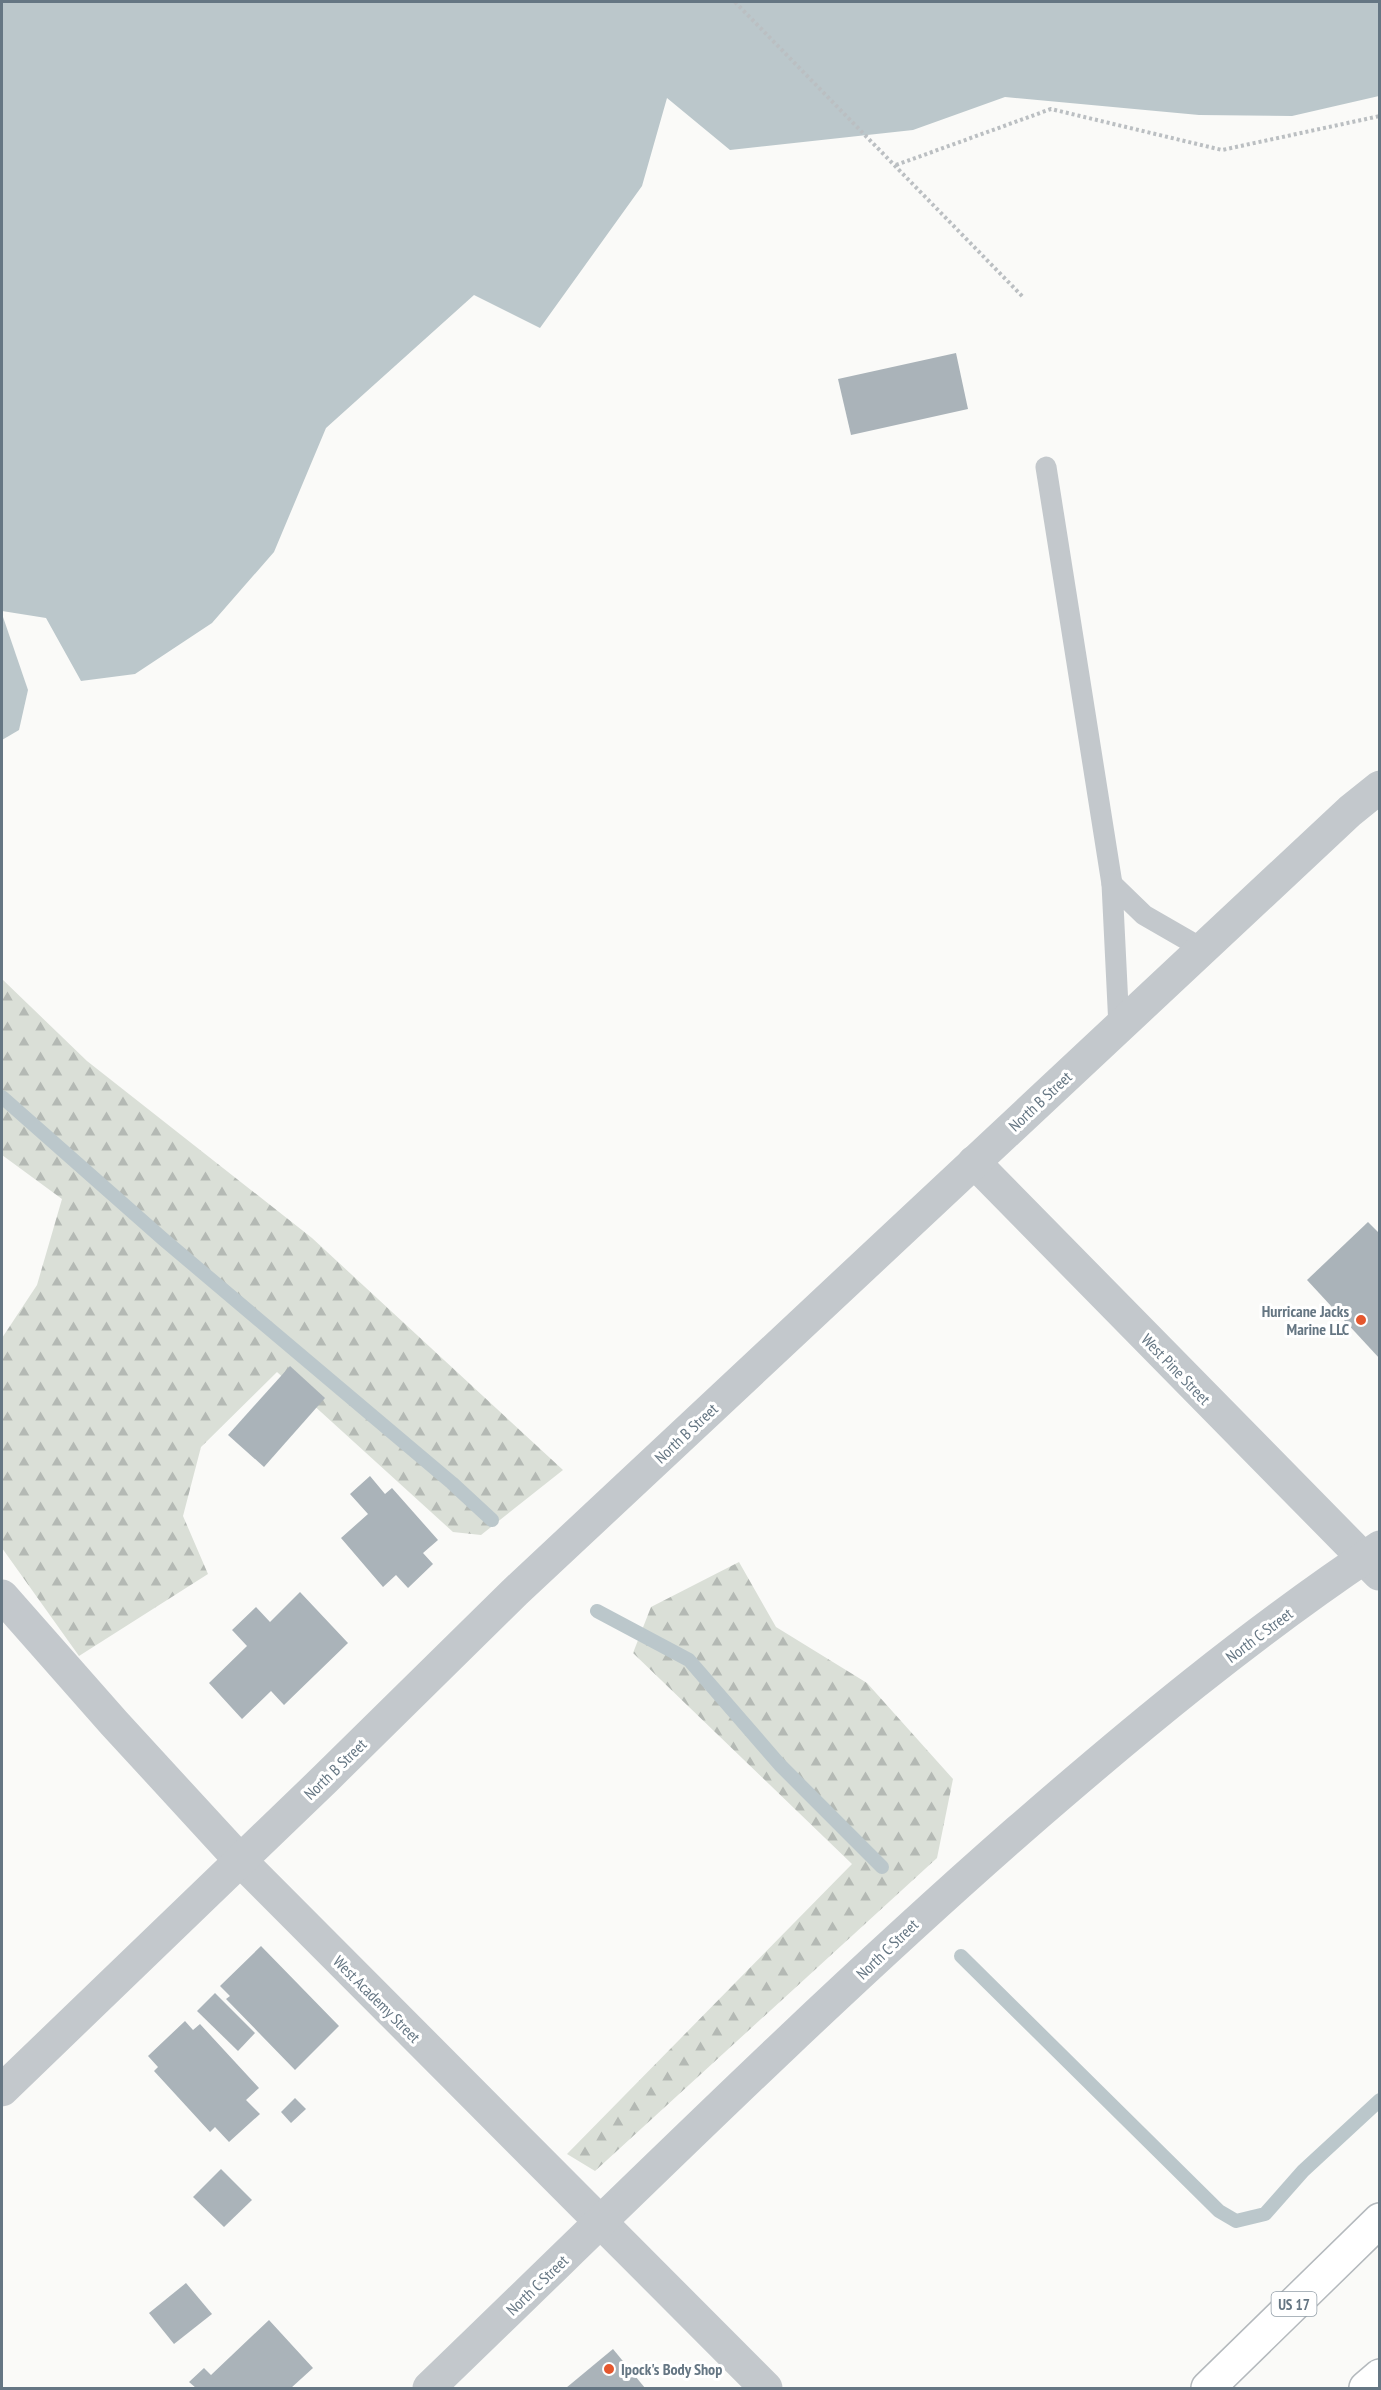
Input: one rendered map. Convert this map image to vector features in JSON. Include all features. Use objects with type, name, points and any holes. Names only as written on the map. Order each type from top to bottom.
[{"type":"highway","name":"US 17","points":[[1208,2388],[1380,2220]]},
{"type":"highway","points":[[1366,2388],[1380,2376]]},
{"type":"street","name":"North B Street","points":[[2,2090],[515,1592],[1350,811],[1380,787]]},
{"type":"street","name":"West Pine Street","points":[[974,1162],[1303,1500],[1374,1560]]},
{"type":"street","name":"North C Street","points":[[429,2388],[915,1922],[1103,1757],[1249,1641],[1374,1560]]},
{"type":"street","name":"West Academy Street","points":[[2,1596],[114,1724],[240,1860],[766,2388]]},
{"type":"lane","points":[[1046,467],[1112,884],[1119,1027]]},
{"type":"lane","points":[[1112,884],[1144,915],[1203,949]]},
{"type":"path","points":[[735,2],[1023,297]]},
{"type":"path","points":[[896,165],[1051,109],[1222,150],[1380,116]]},
{"type":"green space","points":[[2,979],[87,1061],[312,1238],[563,1470],[481,1535],[453,1532],[277,1372],[201,1447],[183,1516],[208,1574],[79,1656],[2,1548],[2,1338],[37,1285],[62,1199],[2,1155]]},
{"type":"green space","points":[[739,1562],[776,1627],[867,1683],[953,1779],[937,1858],[595,2171],[567,2154],[852,1864],[633,1653],[651,1607]]},
{"type":"shaded area","points":[[2,2],[1379,2],[1379,96],[1292,116],[1199,115],[1005,97],[913,130],[730,150],[667,98],[642,186],[540,328],[474,295],[326,428],[274,552],[212,623],[135,674],[81,681],[46,618],[2,611]]},
{"type":"shaded area","points":[[2,614],[28,690],[19,730],[2,740]]},
{"type":"building","points":[[956,353],[968,409],[851,435],[838,379]]},
{"type":"building","name":"Hurricane Jacks Marine LLC","points":[[1368,1222],[1380,1234],[1380,1359],[1307,1280]]},
{"type":"building","points":[[290,1366],[325,1398],[264,1467],[228,1435]]},
{"type":"building","points":[[370,1476],[385,1494],[392,1488],[438,1540],[423,1553],[433,1564],[408,1588],[396,1575],[383,1587],[341,1538],[368,1514],[350,1494]]},
{"type":"building","points":[[300,1592],[348,1643],[284,1705],[271,1691],[242,1719],[209,1683],[247,1646],[232,1630],[256,1607],[270,1622]]},
{"type":"building","points":[[261,1946],[339,2026],[295,2070],[226,1999],[230,1996],[220,1986]]},
{"type":"building","points":[[215,1993],[255,2033],[238,2051],[197,2011]]},
{"type":"building","points":[[185,2021],[193,2030],[200,2024],[259,2088],[246,2100],[260,2114],[229,2142],[215,2127],[210,2132],[154,2071],[158,2067],[148,2056]]},
{"type":"building","points":[[295,2098],[306,2109],[291,2123],[281,2112]]},
{"type":"building","points":[[221,2169],[252,2200],[224,2227],[193,2197]]},
{"type":"building","points":[[186,2283],[212,2314],[174,2344],[149,2313]]},
{"type":"building","points":[[269,2320],[313,2368],[291,2388],[196,2388],[189,2382],[204,2368],[211,2375]]},
{"type":"building","name":"Ipock's Body Shop","points":[[613,2349],[645,2388],[566,2388]]},
{"type":"waterway","points":[[2,1097],[163,1239],[452,1483],[492,1520]]},
{"type":"waterway","points":[[597,1611],[689,1660],[780,1765],[882,1867]]},
{"type":"waterway","points":[[961,1956],[1219,2211],[1236,2221],[1265,2214],[1303,2171],[1380,2100]]},
{"type":"place","name":"Hurricane Jacks Marine LLC","points":[[1361,1320]]},
{"type":"place","name":"Ipock's Body Shop","points":[[609,2369]]}]
